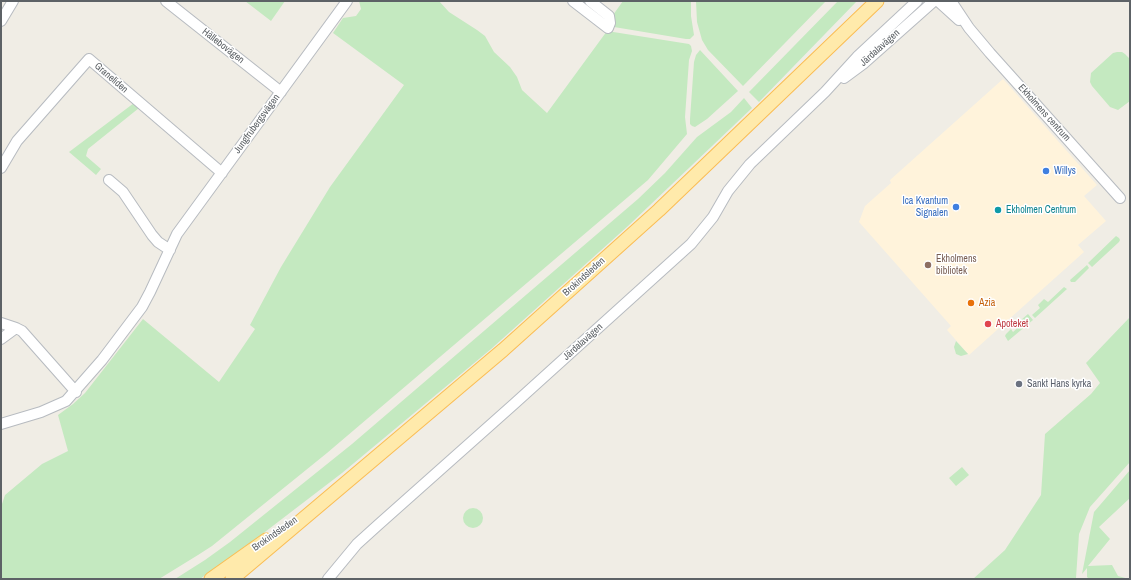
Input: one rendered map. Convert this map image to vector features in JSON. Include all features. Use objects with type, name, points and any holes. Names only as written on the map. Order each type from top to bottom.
[{"type":"main road","name":"Brokindsleden","points":[[820,55],[868,1]]},
{"type":"main road","name":"Brokindsleden","points":[[232,579],[503,350],[642,225],[877,1]]},
{"type":"main road","name":"Brokindsleden","points":[[211,579],[339,488]]},
{"type":"street","points":[[1,21],[13,1]]},
{"type":"street","name":"Hällebovägen","points":[[166,1],[281,92]]},
{"type":"street","name":"Jungfrubergsvägen","points":[[1,424],[56,406],[66,401],[76,392],[142,307],[177,234],[347,1]]},
{"type":"street","points":[[572,1],[608,28],[610,23],[609,16],[590,1]]},
{"type":"street","name":"Järdalavägen","points":[[328,579],[357,544],[372,530],[691,244],[713,217],[728,191],[750,164],[917,1]]},
{"type":"street","name":"Järdalavägen","points":[[825,92],[864,64],[934,1]]},
{"type":"street","name":"Ekholmens centrum","points":[[938,1],[969,28],[1120,198]]},
{"type":"street","name":"Ekholmens centrum","points":[[951,1],[969,28]]},
{"type":"street","name":"Graneliden","points":[[1,168],[17,141],[89,59],[222,173]]},
{"type":"street","points":[[109,180],[123,192],[158,242],[170,250]]},
{"type":"street","points":[[1,323],[16,328],[26,336],[76,392]]},
{"type":"street","points":[[1,339],[16,328]]},
{"type":"shaded area","name":"Ekholmen Centrum","points":[[1003,79],[1097,185],[1084,196],[1106,221],[1078,245],[1084,252],[969,355],[947,330],[951,326],[859,222],[865,206],[891,183],[890,180]]},
{"type":"green space","points":[[245,1],[285,1],[271,21]]},
{"type":"green space","points":[[359,1],[439,1],[449,12],[485,36],[494,52],[510,67],[517,77],[522,90],[547,113],[607,31],[689,44],[692,51],[689,60],[685,117],[687,134],[648,180],[327,453],[212,546],[159,579],[1,579],[1,507],[5,495],[42,464],[68,451],[58,415],[85,393],[143,319],[219,382],[255,329],[250,325],[281,267],[330,187],[404,85],[333,33],[343,18],[356,16],[361,9]]},
{"type":"green space","points":[[623,1],[691,1],[691,16],[694,35],[690,39],[686,39],[613,27],[613,15]]},
{"type":"green space","points":[[696,1],[826,1],[743,86],[708,50],[702,40],[697,22]]},
{"type":"green space","points":[[838,1],[857,1],[759,102],[749,92]]},
{"type":"green space","points":[[700,50],[738,91],[707,119],[695,127],[690,124],[690,119],[694,62],[696,55]]},
{"type":"green space","points":[[1122,52],[1130,59],[1130,101],[1118,110],[1110,107],[1090,82],[1091,73],[1113,53]]},
{"type":"green space","points":[[744,98],[752,108],[628,226],[491,349],[342,473],[261,535],[200,579],[175,579],[230,542],[352,444],[638,199],[665,173],[697,137],[731,112]]},
{"type":"green space","points":[[134,103],[139,108],[88,149],[86,156],[101,169],[96,175],[69,152]]},
{"type":"green space","points":[[1116,236],[1120,240],[1119,242],[1092,267],[1088,263]]},
{"type":"green space","points":[[1087,265],[1089,268],[1075,282],[1071,282],[1070,280]]},
{"type":"green space","points":[[1064,287],[1067,289],[1035,318],[1032,315],[1040,308],[1038,305],[1044,299],[1048,302]]},
{"type":"green space","points":[[1028,314],[1033,320],[1008,341],[1005,336],[1006,334],[1011,329],[1013,332],[1023,323],[1021,320]]},
{"type":"green space","points":[[1130,317],[1130,462],[1090,507],[1079,534],[1076,578],[973,579],[1005,550],[1041,495],[1045,434],[1091,394],[1100,383],[1086,363]]},
{"type":"green space","points":[[956,341],[968,354],[961,356],[956,354],[954,347]]},
{"type":"green space","points":[[962,467],[969,475],[956,486],[949,478]]},
{"type":"green space","points":[[1130,470],[1130,498],[1099,527],[1110,539],[1088,566],[1112,565],[1118,576],[1129,579],[1089,579],[1087,577],[1087,568],[1082,574],[1094,512]]},
{"type":"green space","points":[[469,508],[477,508],[483,514],[483,522],[477,528],[469,528],[463,522],[463,514]]},
{"type":"place","name":"Willys","points":[[1046,171]]},
{"type":"place","name":"Ica Kvantum Signalen","points":[[956,207]]},
{"type":"place","name":"Ekholmen Centrum","points":[[998,210]]},
{"type":"place","name":"Ekholmens bibliotek","points":[[928,265]]},
{"type":"place","name":"Azia","points":[[971,303]]},
{"type":"place","name":"Apoteket","points":[[988,324]]},
{"type":"place","name":"Sankt Hans kyrka","points":[[1019,384]]}]
